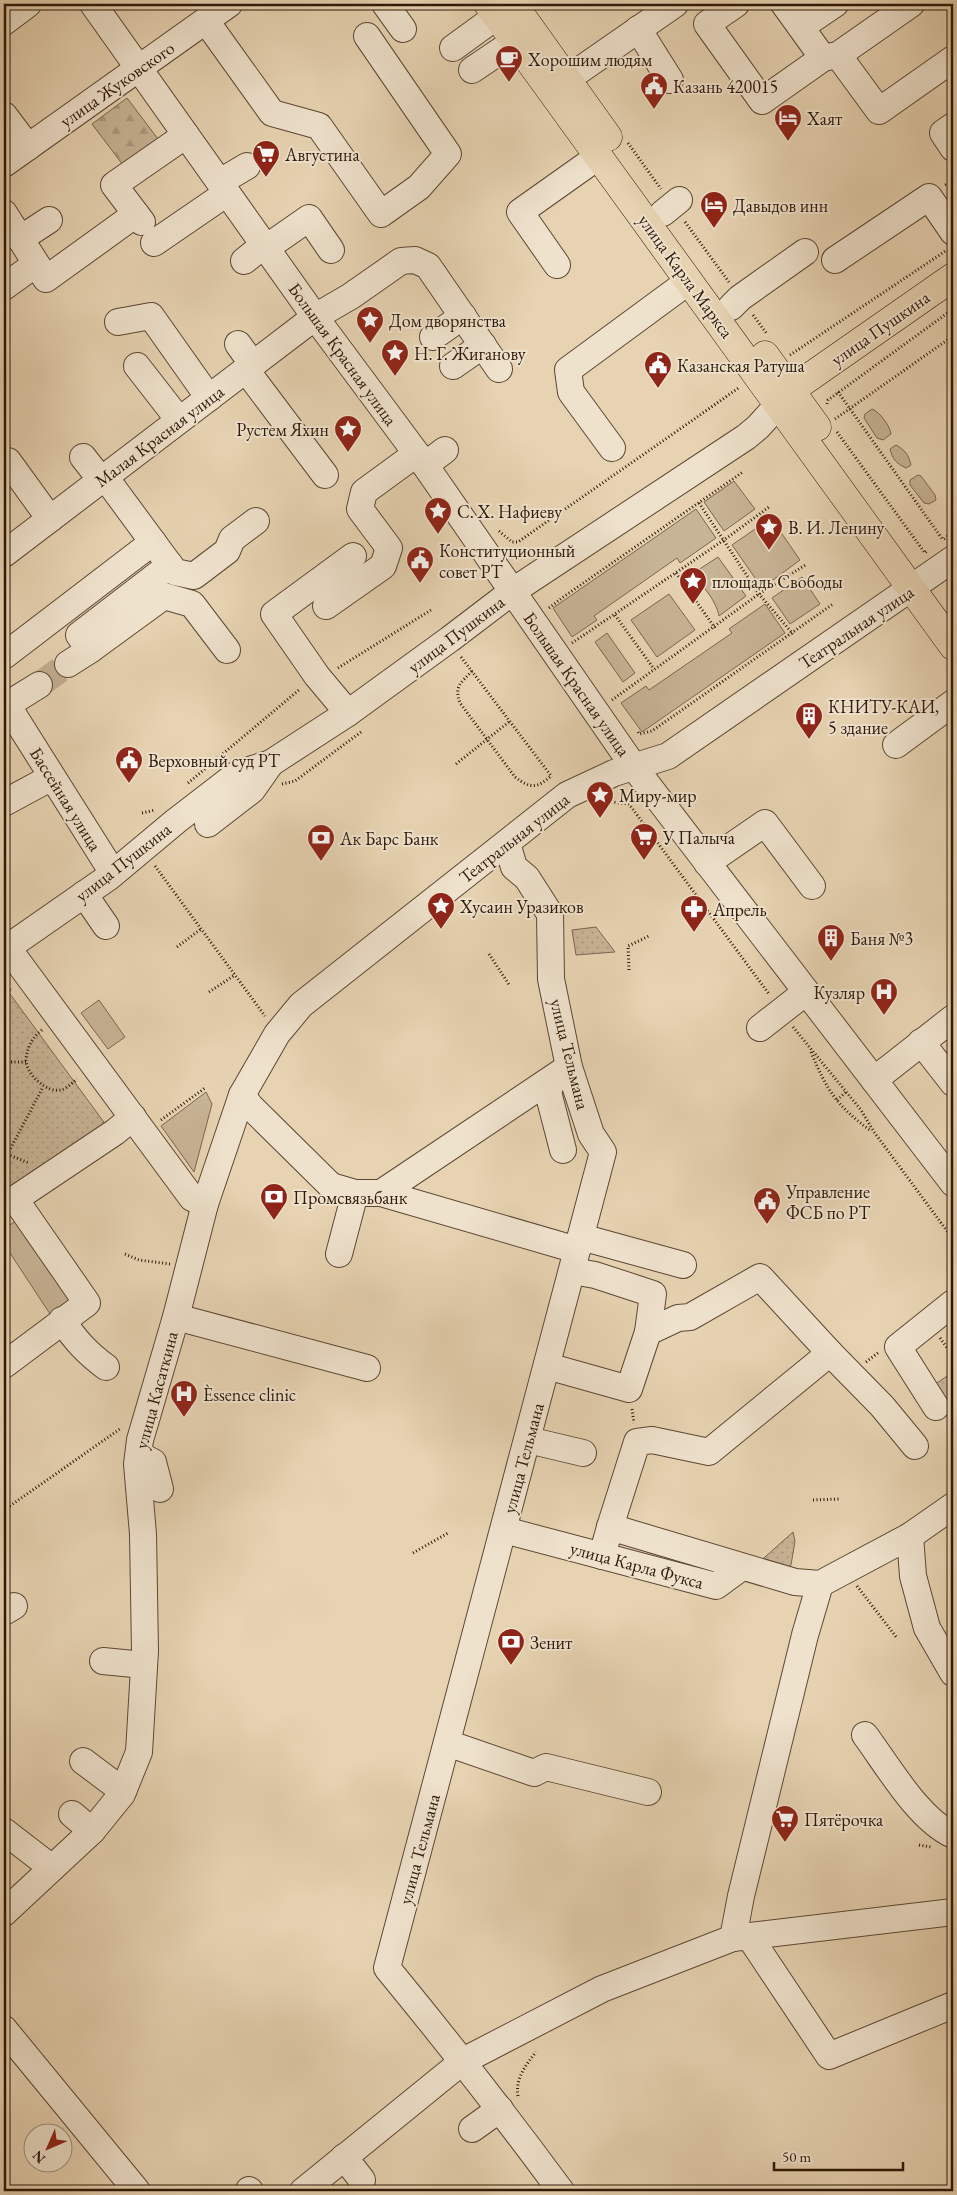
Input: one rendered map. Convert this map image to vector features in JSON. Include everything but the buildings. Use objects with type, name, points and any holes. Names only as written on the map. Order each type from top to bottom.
[{"type":"main road","name":"улица Карла Маркса","points":[[500,8],[515,41],[689,281],[784,398],[953,618]]},
{"type":"main road","name":"улица Карла Маркса","points":[[500,8],[567,79],[671,206],[736,303],[784,398]]},
{"type":"main road","name":"улица Пушкина","points":[[784,398],[953,277]]},
{"type":"main road","name":"улица Карла Маркса","points":[[921,574],[953,646]]},
{"type":"street","points":[[4,22],[28,4]]},
{"type":"street","name":"Большая Красная улица","points":[[93,4],[315,317],[429,456],[513,591],[634,767],[953,1184]]},
{"type":"street","name":"улица Жуковского","points":[[4,164],[229,4]]},
{"type":"street","points":[[385,4],[403,30]]},
{"type":"street","points":[[736,4],[707,24],[762,101],[911,4]]},
{"type":"street","points":[[784,4],[801,27],[831,56],[879,111],[953,59]]},
{"type":"street","points":[[801,27],[835,4]]},
{"type":"street","points":[[567,79],[638,29],[662,7]]},
{"type":"street","points":[[453,48],[500,8]]},
{"type":"street","points":[[206,20],[272,113],[319,126],[381,214],[419,187],[448,154],[367,36]]},
{"type":"street","points":[[638,29],[670,80]]},
{"type":"street","points":[[472,70],[515,41]]},
{"type":"street","points":[[4,115],[28,147]]},
{"type":"street","points":[[953,126],[943,133],[953,148]]},
{"type":"street","points":[[144,226],[114,184],[186,135]]},
{"type":"street","points":[[557,265],[520,212],[599,156]]},
{"type":"street","points":[[4,213],[46,278],[144,226],[224,187],[248,166]]},
{"type":"street","points":[[835,260],[929,197],[953,232]]},
{"type":"street","points":[[244,261],[309,218],[331,250]]},
{"type":"street","points":[[20,239],[49,220]]},
{"type":"street","points":[[736,303],[805,252]]},
{"type":"street","name":"Малая Красная улица","points":[[4,554],[50,519],[93,473],[179,420],[209,398],[246,360],[351,296],[401,261],[415,260],[428,266],[499,369]]},
{"type":"street","points":[[4,287],[36,264]]},
{"type":"street","points":[[612,448],[571,392],[568,370],[689,281]]},
{"type":"street","points":[[118,322],[151,316],[209,398]]},
{"type":"street","points":[[433,337],[463,316]]},
{"type":"street","points":[[453,366],[483,345]]},
{"type":"street","points":[[246,360],[325,475]]},
{"type":"street","points":[[137,366],[179,420]]},
{"type":"street","name":"улица Пушкина","points":[[6,948],[84,894],[120,874],[176,821],[237,774],[270,763],[357,720],[450,639],[513,591],[746,436],[758,427],[784,398]]},
{"type":"street","points":[[326,606],[383,566],[389,548],[360,509],[364,492],[429,456]]},
{"type":"street","points":[[8,461],[50,519]]},
{"type":"street","points":[[93,473],[153,542],[175,572],[194,576],[227,551],[232,539],[256,521]]},
{"type":"street","points":[[4,656],[153,542]]},
{"type":"street","name":"Театральная улица","points":[[205,1204],[242,1095],[274,1040],[301,1005],[567,795],[614,773],[668,756],[921,574],[948,550]]},
{"type":"street","points":[[353,556],[274,614],[316,676],[357,720]]},
{"type":"street","points":[[90,650],[79,636],[170,565]]},
{"type":"street","points":[[68,664],[164,596],[192,604],[227,650]]},
{"type":"street","points":[[6,702],[39,685]]},
{"type":"street","name":"Бассейная улица","points":[[6,702],[56,783],[120,874]]},
{"type":"street","points":[[896,745],[953,703]]},
{"type":"street","points":[[208,824],[252,789],[270,763]]},
{"type":"street","points":[[4,803],[56,783]]},
{"type":"street","points":[[29,808],[56,783]]},
{"type":"street","points":[[707,863],[765,823],[812,886]]},
{"type":"street","name":"улица Тельмана","points":[[463,2061],[387,1968],[603,1152],[598,1130],[561,1073],[551,978],[550,914],[527,878],[514,867],[507,842]]},
{"type":"street","points":[[84,894],[106,926]]},
{"type":"street","points":[[6,948],[144,1121],[192,1198],[205,1204]]},
{"type":"street","points":[[760,1028],[806,992]]},
{"type":"street","points":[[874,1080],[953,1018]]},
{"type":"street","points":[[921,1042],[953,1083]]},
{"type":"street","points":[[561,1073],[548,1092],[562,1150]]},
{"type":"street","points":[[381,1193],[561,1073]]},
{"type":"street","points":[[242,1095],[250,1106],[330,1186],[355,1193],[381,1193],[577,1253],[683,1265]]},
{"type":"street","points":[[4,1365],[87,1303],[14,1199],[116,1132],[144,1121]]},
{"type":"street","points":[[338,1254],[355,1193]]},
{"type":"street","name":"улица Касаткина","points":[[4,1913],[92,1830],[123,1791],[139,1752],[144,1665],[143,1534],[137,1464],[138,1454],[140,1440],[176,1316],[205,1204]]},
{"type":"street","points":[[547,1366],[629,1389],[648,1332],[653,1294],[595,1275],[577,1253]]},
{"type":"street","points":[[648,1332],[678,1318],[690,1317],[760,1277],[916,1446]]},
{"type":"street","points":[[936,1407],[898,1347],[953,1302]]},
{"type":"street","points":[[176,1316],[367,1368]]},
{"type":"street","points":[[62,1320],[74,1339],[88,1354],[106,1366]]},
{"type":"street","points":[[602,1556],[637,1442],[652,1440],[709,1452],[830,1353]]},
{"type":"street","points":[[528,1440],[583,1453]]},
{"type":"street","points":[[138,1454],[153,1462],[160,1489]]},
{"type":"street","points":[[610,1527],[795,1582],[820,1584],[910,1536],[953,1506]]},
{"type":"street","name":"улица Карла Фукса","points":[[504,1530],[716,1586],[742,1567]]},
{"type":"street","points":[[910,1536],[913,1576],[927,1628],[953,1673]]},
{"type":"street","points":[[820,1584],[798,1664],[743,1886],[741,1937],[829,2056],[953,2005]]},
{"type":"street","points":[[103,1661],[144,1665]]},
{"type":"street","points":[[865,1735],[926,1815],[944,1831],[953,1835]]},
{"type":"street","points":[[448,1742],[534,1773],[546,1767],[648,1792]]},
{"type":"street","points":[[83,1761],[123,1791]]},
{"type":"street","points":[[72,1814],[92,1830]]},
{"type":"street","points":[[4,1831],[52,1868]]},
{"type":"street","points":[[303,2191],[463,2061],[602,1989],[741,1937],[953,1912]]},
{"type":"street","points":[[4,2029],[136,2191]]},
{"type":"street","points":[[463,2061],[479,2085],[509,2106],[561,2191]]},
{"type":"street","points":[[472,2129],[509,2106]]},
{"type":"street","points":[[344,2157],[362,2180]]},
{"type":"path","points":[[627,142],[736,303],[769,337]]},
{"type":"path","points":[[942,187],[953,180]]},
{"type":"path","points":[[796,354],[953,246]]},
{"type":"path","points":[[826,409],[828,400],[838,392],[953,309]]},
{"type":"path","points":[[830,422],[953,336]]},
{"type":"path","points":[[494,525],[500,533],[512,542],[518,542],[743,385]]},
{"type":"path","points":[[838,392],[948,550]]},
{"type":"path","points":[[836,430],[921,574]]},
{"type":"path","points":[[548,609],[743,472]]},
{"type":"path","points":[[699,503],[760,594],[792,634]]},
{"type":"path","points":[[571,643],[676,573],[769,507]]},
{"type":"path","points":[[612,700],[760,594],[806,564]]},
{"type":"path","points":[[676,573],[715,628]]},
{"type":"path","points":[[632,727],[639,734],[652,731],[833,604]]},
{"type":"path","points":[[186,784],[316,676],[333,671],[430,610]]},
{"type":"path","points":[[614,614],[654,669]]},
{"type":"path","points":[[454,664],[461,657],[555,780]]},
{"type":"path","points":[[472,672],[460,684],[457,693],[460,703],[515,777],[526,785],[540,785],[551,776]]},
{"type":"path","points":[[252,789],[295,781],[357,720]]},
{"type":"path","points":[[456,764],[510,721]]},
{"type":"path","points":[[142,813],[155,810],[150,815]]},
{"type":"path","points":[[152,861],[266,1018]]},
{"type":"path","points":[[177,947],[201,929]]},
{"type":"path","points":[[629,970],[628,946],[649,936]]},
{"type":"path","points":[[489,954],[510,986]]},
{"type":"path","points":[[208,992],[235,975]]},
{"type":"path","points":[[42,1030],[30,1044],[26,1062],[32,1074],[43,1086],[52,1091],[62,1090],[77,1079]]},
{"type":"path","points":[[810,1050],[823,1082],[847,1113],[874,1132]]},
{"type":"path","points":[[4,1062],[26,1062]]},
{"type":"path","points":[[4,1161],[43,1086]]},
{"type":"path","points":[[144,1121],[205,1088]]},
{"type":"path","points":[[837,1100],[846,1092]]},
{"type":"path","points":[[125,1254],[140,1260],[175,1265]]},
{"type":"path","points":[[851,1374],[884,1347],[898,1347]]},
{"type":"path","points":[[629,1389],[637,1442]]},
{"type":"path","points":[[4,1510],[121,1429]]},
{"type":"path","points":[[813,1500],[839,1499]]},
{"type":"path","points":[[413,1553],[448,1533]]},
{"type":"path","points":[[855,1584],[897,1638]]},
{"type":"path","points":[[509,2106],[522,2072],[536,2052]]},
{"type":"green space","points":[[127,98],[158,139],[123,165],[92,124]]},
{"type":"green space","points":[[872,409],[887,423],[890,431],[891,434],[883,440],[877,438],[864,418],[865,414]]},
{"type":"green space","points":[[896,445],[909,458],[911,465],[906,468],[897,463],[892,456],[890,449]]},
{"type":"green space","points":[[918,475],[921,476],[935,495],[936,500],[929,504],[924,503],[910,485],[910,480]]},
{"type":"green space","points":[[734,481],[755,509],[724,531],[704,502]]},
{"type":"green space","points":[[696,509],[716,538],[680,563],[677,558],[594,616],[597,620],[572,637],[553,608]]},
{"type":"green space","points":[[771,518],[800,560],[762,588],[732,545]]},
{"type":"green space","points":[[718,557],[746,596],[719,616],[708,593],[689,576]]},
{"type":"green space","points":[[802,577],[820,604],[790,624],[772,598]]},
{"type":"green space","points":[[669,594],[695,630],[657,657],[631,620]]},
{"type":"green space","points":[[765,604],[785,633],[642,732],[621,703],[646,686],[649,690],[732,633],[729,629]]},
{"type":"green space","points":[[607,633],[635,673],[623,682],[595,642]]},
{"type":"green space","points":[[596,927],[615,952],[576,955],[572,930]]},
{"type":"green space","points":[[4,991],[10,994],[106,1125],[4,1198]]},
{"type":"green space","points":[[99,1000],[125,1037],[108,1049],[81,1013]]},
{"type":"green space","points":[[206,1092],[212,1104],[194,1172],[161,1126]]},
{"type":"green space","points":[[20,1218],[73,1299],[52,1317],[4,1244],[4,1229]]},
{"type":"green space","points":[[953,1372],[953,1406],[950,1408],[934,1385]]},
{"type":"green space","points":[[793,1532],[795,1541],[791,1565],[785,1569],[756,1565]]},
{"type":"tunnel","points":[[39,685],[68,664]]},
{"type":"place","name":"Хорошим людям","points":[[509,83]]},
{"type":"place","name":"Казань 420015","points":[[654,110]]},
{"type":"place","name":"Хаят","points":[[788,142]]},
{"type":"place","name":"Августина","points":[[266,178]]},
{"type":"place","name":"Давыдов инн","points":[[714,229]]},
{"type":"place","name":"Дом дворянства","points":[[370,344]]},
{"type":"place","name":"Н. Г. Жиганову","points":[[395,377]]},
{"type":"place","name":"Казанская Ратуша","points":[[658,389]]},
{"type":"place","name":"Рустем Яхин","points":[[348,453]]},
{"type":"place","name":"С. Х. Нафиеву","points":[[438,535]]},
{"type":"place","name":"В. И. Ленину","points":[[769,551]]},
{"type":"place","name":"Конституционный совет РТ","points":[[420,584]]},
{"type":"place","name":"площадь Свободы","points":[[693,605]]},
{"type":"place","name":"КНИТУ-КАИ, 5 здание","points":[[809,740]]},
{"type":"place","name":"Верховный суд РТ","points":[[129,784]]},
{"type":"place","name":"Миру-мир","points":[[600,819]]},
{"type":"place","name":"У Палыча","points":[[644,861]]},
{"type":"place","name":"Ак Барс Банк","points":[[321,862]]},
{"type":"place","name":"Хусаин Уразиков","points":[[441,930]]},
{"type":"place","name":"Апрель","points":[[694,933]]},
{"type":"place","name":"Баня №3","points":[[831,962]]},
{"type":"place","name":"Кузляр","points":[[884,1016]]},
{"type":"place","name":"Промсвязьбанк","points":[[274,1221]]},
{"type":"place","name":"Управление ФСБ по РТ","points":[[767,1225]]},
{"type":"place","name":"Èssence clinic","points":[[184,1418]]},
{"type":"place","name":"Зенит","points":[[511,1666]]},
{"type":"place","name":"Пятёрочка","points":[[785,1843]]}]
